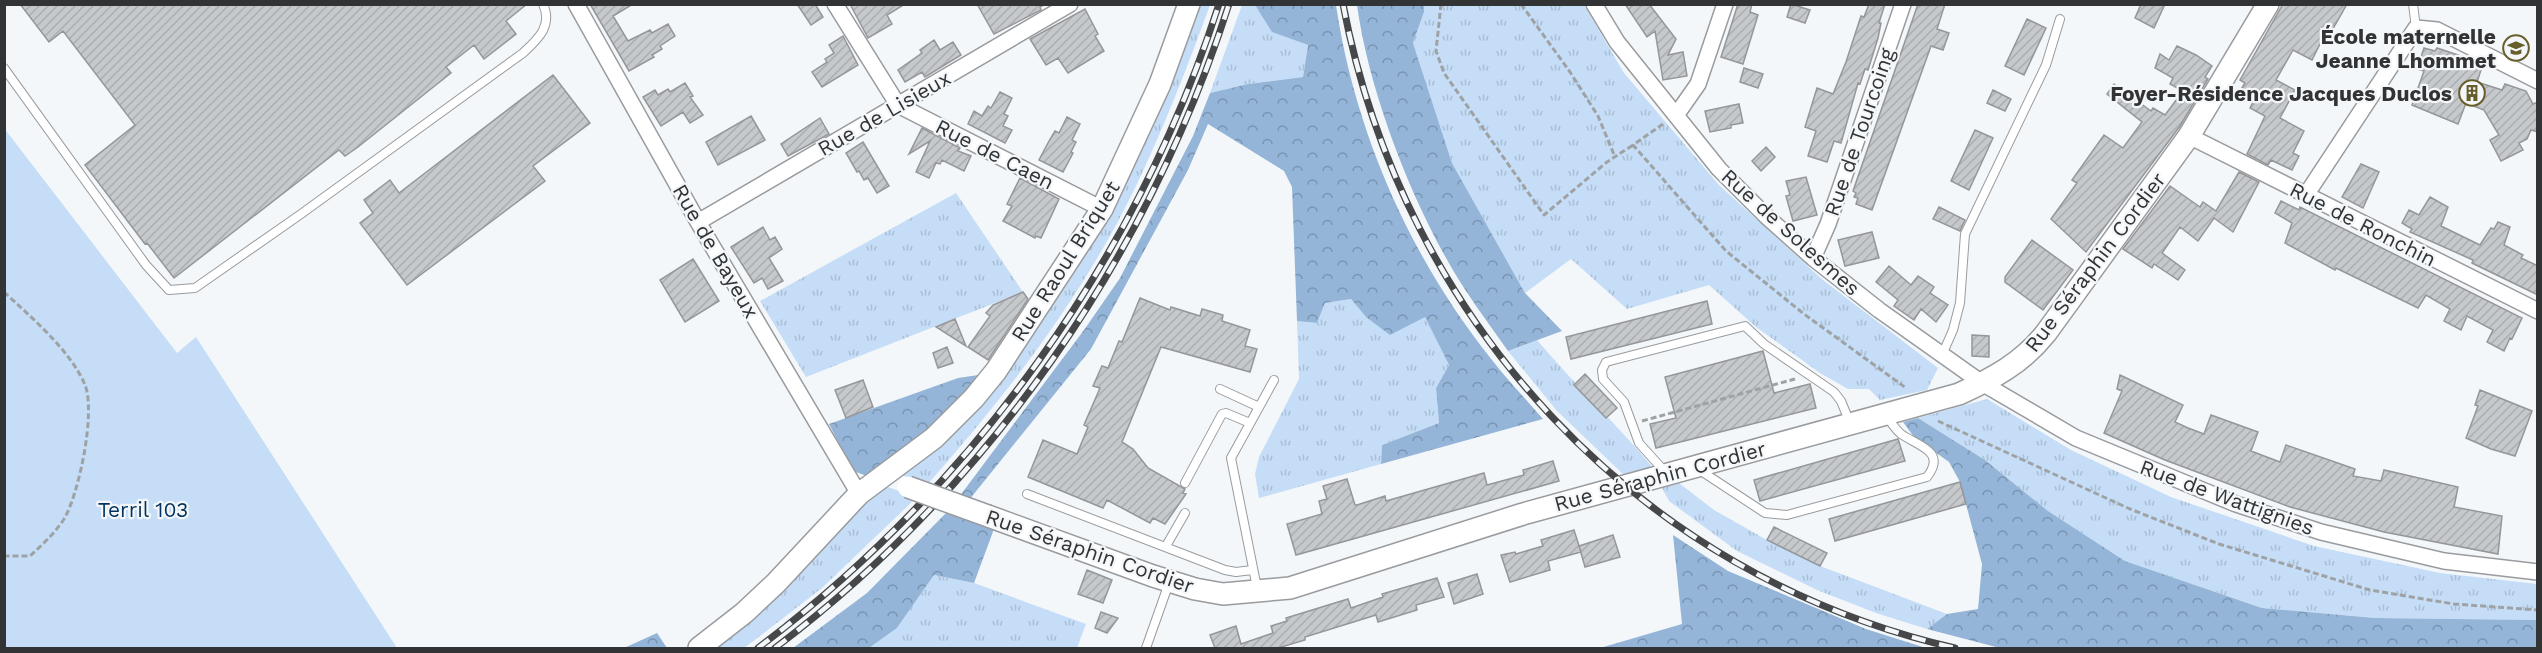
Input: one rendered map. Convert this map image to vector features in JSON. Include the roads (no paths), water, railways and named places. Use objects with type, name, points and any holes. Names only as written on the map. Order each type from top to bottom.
[{"type":"street","name":"Rue de Bayeux","points":[[576,4],[698,222],[859,494]]},
{"type":"street","points":[[835,4],[898,105]]},
{"type":"street","name":"Rue de Lisieux","points":[[698,222],[1070,4]]},
{"type":"street","name":"Rue Raoul Briquet","points":[[699,648],[744,613],[776,583],[859,494],[934,438],[974,398],[996,371],[1102,209],[1156,95],[1189,4]]},
{"type":"street","name":"Rue de Solesmes","points":[[1594,4],[1617,42],[1719,169],[1813,258],[1942,355]]},
{"type":"street","points":[[1677,114],[1698,84],[1725,4]]},
{"type":"street","name":"Rue de Tourcoing","points":[[1813,258],[1828,224],[1903,4]]},
{"type":"street","name":"Rue Séraphin Cordier","points":[[882,478],[1170,582],[1223,594],[1258,592],[1290,588],[1523,514],[1959,394],[1982,384],[2020,361],[2034,348],[2189,136],[2268,4]]},
{"type":"street","points":[[2306,195],[2416,28],[2438,30],[2538,81]]},
{"type":"street","name":"Rue de Caen","points":[[898,105],[1102,209]]},
{"type":"street","name":"Rue de Ronchin","points":[[2189,136],[2538,311]]},
{"type":"street","name":"Rue de Wattignies","points":[[1942,355],[1982,384],[2076,438],[2236,504],[2321,532],[2444,561],[2538,572]]},
{"type":"lane","points":[[4,68],[146,265],[169,290],[181,290],[195,288],[523,53],[538,39],[546,27],[547,13],[543,4]]},
{"type":"lane","points":[[2413,4],[2416,28]]},
{"type":"lane","points":[[1942,355],[1953,330],[1960,303],[1965,234],[2046,65],[2060,20]]},
{"type":"lane","points":[[1667,474],[1639,443],[1624,402],[1603,379],[1602,370],[1606,362],[1745,326],[1764,344],[1834,392],[1841,401],[1850,424]]},
{"type":"lane","points":[[1258,592],[1231,458],[1274,380]]},
{"type":"lane","points":[[1220,389],[1259,407]]},
{"type":"lane","points":[[1185,483],[1222,414],[1226,413],[1250,423]]},
{"type":"lane","points":[[1694,467],[1765,513],[1775,515],[1787,515],[1927,477],[1934,461],[1931,454],[1923,446],[1900,433],[1884,415]]},
{"type":"lane","points":[[1027,494],[1225,570],[1236,572],[1252,570]]},
{"type":"lane","points":[[1167,546],[1185,513]]},
{"type":"lane","points":[[1146,648],[1170,582]]},
{"type":"railway","points":[[758,648],[836,584],[909,515],[976,441],[1038,362],[1093,278],[1142,190],[1184,99],[1219,4]]},
{"type":"railway","points":[[775,648],[852,585],[924,515],[991,440],[1051,361],[1106,277],[1154,189],[1195,98],[1229,4]]},
{"type":"railway","points":[[1343,4],[1374,120],[1420,228],[1480,328],[1553,418],[1638,496],[1735,562],[1840,613],[1955,648]]},
{"type":"place","name":"École maternelle Jeanne Lhommet","points":[[2516,48]]},
{"type":"place","name":"Foyer-Résidence Jacques Duclos","points":[[2472,93]]},
{"type":"park label","name":"Terril 103","points":[[143,509]]}]
